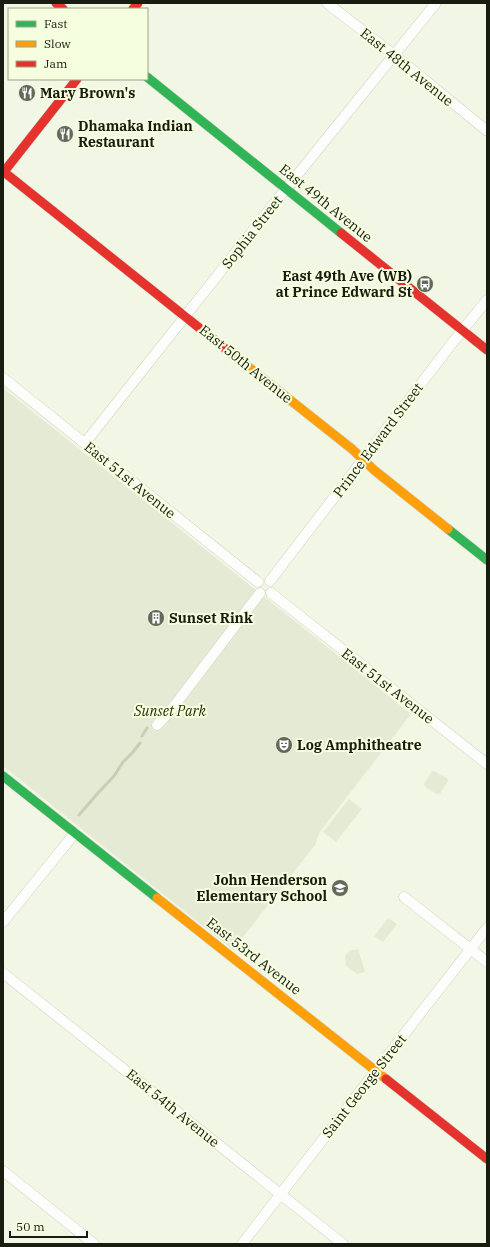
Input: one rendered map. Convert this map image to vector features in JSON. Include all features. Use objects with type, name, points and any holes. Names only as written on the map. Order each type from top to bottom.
[{"type":"street","name":"East 48th Avenue","points":[[327,3],[394,55],[487,131]]},
{"type":"street","name":"Sophia Street","points":[[85,443],[286,189],[436,3]]},
{"type":"street","name":"East 49th Avenue","points":[[148,78],[487,350]]},
{"type":"street","points":[[3,172],[76,80]]},
{"type":"street","name":"East 50th Avenue","points":[[3,172],[186,316],[487,560]]},
{"type":"street","name":"Prince Edward Street","points":[[270,581],[462,330],[487,300]]},
{"type":"street","name":"East 51st Avenue","points":[[3,378],[258,582]]},
{"type":"street","points":[[263,579],[270,581],[273,588],[271,592],[264,595],[260,593],[257,589],[258,582],[263,579]]},
{"type":"street","name":"East 51st Avenue","points":[[271,592],[487,764]]},
{"type":"street","points":[[158,725],[260,593]]},
{"type":"street","name":"East 53rd Avenue","points":[[3,776],[487,1159]]},
{"type":"street","points":[[3,922],[75,833]]},
{"type":"street","points":[[404,897],[487,962]]},
{"type":"street","name":"Saint George Street","points":[[242,1244],[487,928]]},
{"type":"street","name":"East 54th Avenue","points":[[3,972],[344,1244]]},
{"type":"street","points":[[3,1171],[94,1244]]},
{"type":"green space","name":"Sunset Park","points":[[3,388],[411,714],[319,833],[315,845],[233,950],[3,766]]},
{"type":"green space","points":[[432,771],[447,778],[448,781],[440,794],[437,794],[425,787],[424,784]]},
{"type":"green space","points":[[349,799],[362,809],[336,842],[323,832]]},
{"type":"green space","points":[[388,918],[397,924],[383,942],[374,936]]},
{"type":"green space","points":[[358,949],[365,972],[357,974],[346,966],[345,956],[349,951]]},
{"type":"waterway","points":[[142,736],[147,728]]},
{"type":"waterway","points":[[79,815],[114,776],[123,762],[140,743]]},
{"type":"traffic: fast","points":[[148,78],[341,233]]},
{"type":"traffic: fast","points":[[448,529],[487,560]]},
{"type":"traffic: fast","points":[[3,776],[157,898]]},
{"type":"traffic: slow","points":[[227,350],[352,449],[374,470],[448,529]]},
{"type":"traffic: slow","points":[[157,898],[386,1079]]},
{"type":"traffic: jam","points":[[56,3],[62,8]]},
{"type":"traffic: jam","points":[[134,8],[138,3]]},
{"type":"traffic: jam","points":[[3,173],[76,80]]},
{"type":"traffic: jam","points":[[4,172],[227,350]]},
{"type":"traffic: jam","points":[[341,233],[487,350]]},
{"type":"traffic: jam","points":[[386,1079],[487,1159]]},
{"type":"place","name":"Mary Brown's","points":[[27,93]]},
{"type":"place","name":"Dhamaka Indian Restaurant","points":[[65,134]]},
{"type":"place","name":"East 49th Ave (WB) at Prince Edward St","points":[[425,284]]},
{"type":"place","name":"Sunset Rink","points":[[156,618]]},
{"type":"place","name":"Log Amphitheatre","points":[[284,745]]},
{"type":"place","name":"John Henderson Elementary School","points":[[340,888]]}]
